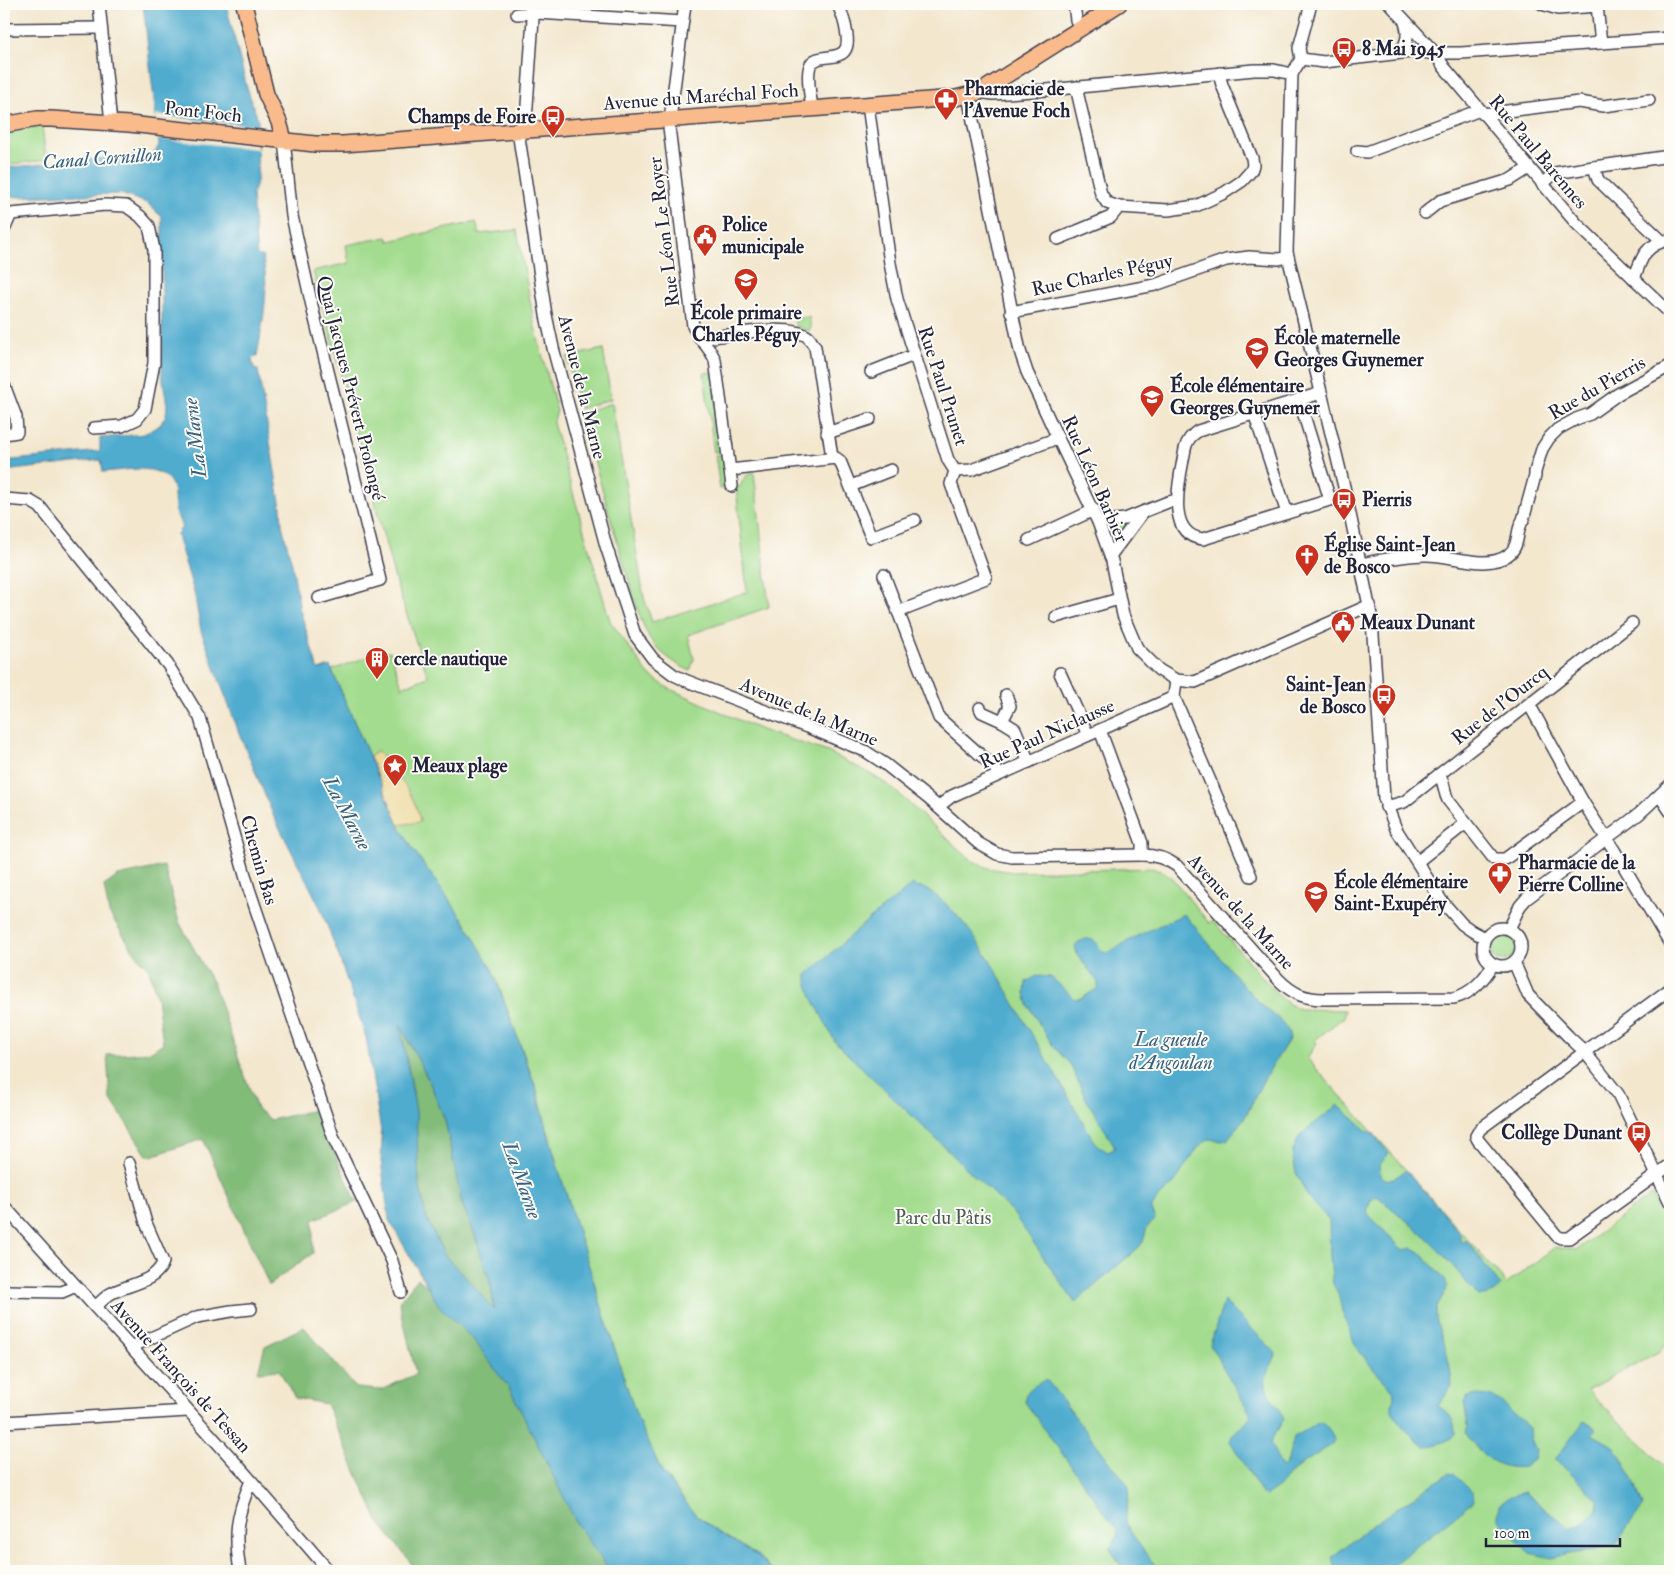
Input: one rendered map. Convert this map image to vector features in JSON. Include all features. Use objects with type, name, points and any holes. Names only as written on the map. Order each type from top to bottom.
[{"type":"main road","points":[[244,4],[266,94],[279,122],[284,140]]},
{"type":"main road","name":"Avenue du Maréchal Foch","points":[[260,138],[314,144],[343,144],[812,109],[974,94],[1119,4]]},
{"type":"main road","name":"Pont Foch","points":[[4,125],[36,119],[136,125],[260,138]]},
{"type":"street","points":[[99,4],[111,123]]},
{"type":"street","name":"Rue Léon Le Royer","points":[[684,4],[669,127],[693,326],[700,339],[713,354],[715,360],[732,486]]},
{"type":"street","points":[[812,109],[810,65],[815,60],[846,51],[846,30],[838,4]]},
{"type":"street","points":[[1074,4],[1076,20],[1081,28]]},
{"type":"street","points":[[1311,4],[1300,48],[1301,59],[1292,74],[1288,258],[1346,495],[1370,605],[1384,798],[1396,829],[1441,900],[1458,920],[1485,938]]},
{"type":"street","name":"Rue Paul Barennes","points":[[1390,4],[1435,53],[1444,67],[1576,223],[1670,311]]},
{"type":"street","points":[[1542,4],[1558,9],[1597,6],[1602,42]]},
{"type":"street","points":[[518,131],[526,120],[526,11],[682,22]]},
{"type":"street","points":[[1399,52],[1405,46],[1408,33],[1404,20]]},
{"type":"street","points":[[4,29],[101,28]]},
{"type":"street","points":[[1301,59],[1324,62],[1373,57],[1399,52],[1461,53],[1670,38]]},
{"type":"street","points":[[1373,57],[1382,59],[1418,56],[1431,59],[1444,67]]},
{"type":"street","points":[[974,94],[1076,87],[1219,73],[1268,70],[1292,74]]},
{"type":"street","points":[[1076,87],[1101,194],[1107,203],[1119,207],[1168,210],[1196,206],[1224,193],[1248,176],[1253,165],[1252,158],[1222,86],[1219,73]]},
{"type":"street","name":"Rue Léon Barbier","points":[[974,94],[1011,312],[1027,372],[1094,510],[1110,556],[1123,615],[1138,648],[1152,664],[1176,680]]},
{"type":"street","points":[[1357,151],[1367,152],[1482,112],[1579,102],[1603,106],[1649,100]]},
{"type":"street","name":"Rue Paul Prunet","points":[[868,104],[890,263],[897,299],[948,460],[955,471],[951,484],[986,578],[898,612]]},
{"type":"street","name":"Avenue de la Marne","points":[[518,131],[543,295],[556,358],[598,518],[630,625],[640,644],[663,667],[687,682],[816,730],[865,751],[885,764],[938,807],[978,843],[997,854],[1012,857],[1142,855],[1163,858],[1177,866],[1279,980],[1291,991],[1305,998],[1454,998],[1468,993],[1493,964]]},
{"type":"street","name":"Quai Jacques Prévert Prolongé","points":[[284,140],[292,216],[314,315],[380,580],[319,598]]},
{"type":"street","points":[[1542,184],[1555,173],[1670,156]]},
{"type":"street","points":[[1594,167],[1598,180],[1666,240]]},
{"type":"street","points":[[1425,213],[1440,201],[1510,180],[1528,168]]},
{"type":"street","points":[[4,230],[10,214],[105,205],[126,206],[140,216],[148,226],[154,250],[154,363],[145,409],[137,419],[122,426],[94,428]]},
{"type":"street","points":[[1058,240],[1111,217],[1119,207]]},
{"type":"street","points":[[1634,279],[1644,255],[1656,242],[1666,240]]},
{"type":"street","name":"Rue Charles Péguy","points":[[1011,312],[1155,285],[1226,260],[1249,257],[1288,258]]},
{"type":"street","points":[[700,339],[778,329],[802,334],[809,338],[815,347],[832,457]]},
{"type":"street","points":[[871,372],[914,355]]},
{"type":"street","name":"Rue du Pierris","points":[[1360,564],[1426,554],[1448,555],[1484,562],[1503,558],[1518,543],[1517,538],[1535,476],[1538,458],[1549,438],[1576,419],[1590,414],[1624,390],[1670,366]]},
{"type":"street","points":[[4,385],[16,417],[17,432],[4,434]]},
{"type":"street","points":[[1321,392],[1198,431],[1189,438],[1185,449],[1177,500],[1178,512],[1185,531],[1196,538],[1210,538],[1346,495]]},
{"type":"street","points":[[1299,399],[1330,500]]},
{"type":"street","points":[[1254,413],[1287,513]]},
{"type":"street","points":[[828,433],[870,419]]},
{"type":"street","points":[[955,471],[971,470],[1058,438]]},
{"type":"street","points":[[730,470],[836,458],[840,461],[871,537],[915,520]]},
{"type":"street","points":[[850,486],[890,470]]},
{"type":"street","name":"Chemin Bas","points":[[4,499],[30,501],[40,507],[168,665],[200,718],[249,889],[334,1139],[392,1261],[401,1292]]},
{"type":"street","points":[[1098,522],[1125,518],[1172,500],[1177,500]]},
{"type":"street","points":[[1029,540],[1094,510]]},
{"type":"street","points":[[1110,556],[1144,511]]},
{"type":"street","points":[[884,574],[939,718],[995,768],[999,775]]},
{"type":"street","points":[[1056,617],[1120,599]]},
{"type":"street","points":[[1251,876],[1174,697],[1176,680],[1195,682],[1370,605]]},
{"type":"street","name":"Rue de l'Ourcq","points":[[1386,807],[1404,802],[1632,623]]},
{"type":"street","points":[[1060,673],[1063,693],[1088,735]]},
{"type":"street","points":[[1002,721],[1010,706],[1006,695]]},
{"type":"street","name":"Rue Paul Niclausse","points":[[938,807],[952,796],[1174,697]]},
{"type":"street","points":[[1528,704],[1583,802],[1670,944]]},
{"type":"street","points":[[980,708],[982,712],[1015,728],[1029,762]]},
{"type":"street","points":[[1100,730],[1142,843],[1142,855]]},
{"type":"street","points":[[1439,775],[1444,783],[1446,796],[1494,859],[1505,859],[1583,802]]},
{"type":"street","points":[[1509,929],[1520,906],[1526,899],[1639,814],[1670,785]]},
{"type":"street","points":[[1660,796],[1670,811]]},
{"type":"street","points":[[1416,862],[1466,823]]},
{"type":"street","points":[[1494,929],[1509,929],[1517,934],[1521,945],[1519,957],[1514,962],[1503,966],[1493,964],[1483,952],[1485,938],[1494,929]]},
{"type":"street","points":[[1514,962],[1528,995],[1584,1052],[1618,1094],[1670,1202]]},
{"type":"street","points":[[1670,989],[1477,1132],[1478,1140],[1557,1236],[1561,1238],[1569,1238],[1670,1165]]},
{"type":"street","points":[[95,1307],[110,1294],[152,1276],[160,1270],[163,1262],[146,1223],[129,1163]]},
{"type":"street","name":"Avenue François de Tessan","points":[[4,1205],[329,1571]]},
{"type":"street","points":[[4,1291],[62,1292],[76,1286]]},
{"type":"street","points":[[131,1347],[197,1317],[251,1309]]},
{"type":"street","points":[[4,1422],[188,1410]]},
{"type":"street","points":[[240,1571],[236,1547],[237,1524],[241,1504],[251,1481]]},
{"type":"green space","points":[[42,126],[46,160],[4,165],[4,132]]},
{"type":"green space","name":"Parc du Pâtis","points":[[476,222],[479,234],[517,230],[535,328],[557,411],[553,423],[610,621],[649,675],[668,688],[761,730],[828,752],[867,772],[891,787],[973,861],[988,868],[1012,872],[1152,868],[1172,878],[1209,923],[1213,921],[1278,995],[1289,1004],[1299,1009],[1345,1010],[1344,1017],[1315,1040],[1317,1043],[1307,1058],[1507,1284],[1555,1247],[1577,1250],[1652,1194],[1670,1231],[1670,1341],[1658,1352],[1587,1390],[1670,1472],[1670,1571],[771,1571],[758,1556],[718,1532],[694,1513],[662,1472],[638,1420],[557,1165],[538,1093],[496,978],[463,919],[412,848],[399,825],[332,670],[390,651],[402,687],[428,677],[396,583],[313,271],[349,263],[346,245],[387,237],[389,241]]},
{"type":"green space","points":[[809,317],[811,328],[809,331],[796,327],[794,319]]},
{"type":"green space","points":[[603,349],[611,399],[580,409],[567,357]]},
{"type":"green space","points":[[712,372],[722,451],[714,452],[704,373]]},
{"type":"green space","points":[[612,403],[644,598],[652,622],[747,592],[736,487],[740,487],[745,477],[754,472],[769,607],[688,635],[694,659],[690,671],[662,653],[649,637],[638,611],[618,546],[581,413]]},
{"type":"green space","points":[[723,454],[727,488],[720,489],[715,455]]},
{"type":"green space","points":[[1134,519],[1116,543],[1110,541],[1105,527]]},
{"type":"green space","points":[[164,866],[179,922],[214,985],[257,1109],[271,1120],[314,1110],[357,1202],[313,1220],[313,1253],[269,1285],[203,1139],[148,1157],[110,1098],[107,1055],[150,1052],[163,1043],[157,998],[149,970],[133,950],[109,913],[104,886],[118,876]]},
{"type":"green space","points":[[1502,933],[1512,937],[1516,947],[1512,957],[1502,961],[1492,957],[1488,947],[1492,937]]},
{"type":"green space","points":[[399,1022],[431,1085],[445,1120],[462,1204],[475,1235],[491,1285],[494,1311],[445,1256],[426,1217],[419,1183],[413,1091]]},
{"type":"green space","points":[[418,1278],[455,1314],[505,1375],[620,1571],[415,1571],[411,1563],[378,1521],[326,1404],[295,1398],[279,1370],[258,1372],[265,1346],[304,1327],[356,1388],[381,1390],[416,1374],[399,1302]]},
{"type":"sand","name":"Meaux plage","points":[[377,751],[409,793],[418,812],[420,822],[399,825],[370,757]]},
{"type":"water","name":"La Marne","points":[[143,4],[226,4],[247,88],[258,120],[257,181],[252,195],[257,256],[262,256],[265,268],[266,293],[257,357],[254,356],[252,359],[254,369],[258,370],[281,508],[282,525],[292,564],[300,610],[318,670],[330,666],[399,825],[412,848],[463,919],[492,969],[538,1094],[557,1164],[638,1420],[662,1472],[694,1513],[718,1532],[758,1556],[771,1571],[610,1571],[577,1524],[511,1391],[473,1339],[439,1306],[389,1220],[381,1161],[382,1138],[366,1037],[320,907],[274,817],[239,733],[201,631],[194,592],[177,534],[182,527],[175,513],[172,485],[167,478],[151,470],[131,469],[103,472],[101,460],[4,471],[4,461],[100,451],[100,438],[144,434],[160,425],[166,415],[167,405],[162,375],[162,217],[147,203],[121,194],[4,197],[4,168],[135,155],[147,158],[153,155],[159,144]],"holes":[[[400,1024],[431,1085],[445,1120],[462,1204],[475,1235],[491,1285],[494,1310],[445,1256],[426,1217],[419,1183],[416,1111]]]},
{"type":"water","name":"La gueule d'Angoulan","points":[[913,884],[917,888],[921,887],[937,897],[953,911],[981,947],[1087,1129],[1098,1146],[1108,1152],[1114,1149],[1114,1145],[1086,1099],[1070,1064],[1053,1046],[1028,1005],[1025,993],[1026,982],[1037,976],[1051,977],[1075,999],[1082,998],[1098,988],[1098,982],[1077,954],[1075,946],[1079,942],[1085,939],[1093,939],[1103,952],[1107,953],[1139,935],[1184,914],[1242,984],[1263,1006],[1280,1020],[1289,1033],[1290,1038],[1264,1079],[1245,1117],[1227,1140],[1208,1139],[1198,1148],[1174,1183],[1153,1206],[1151,1210],[1155,1220],[1147,1227],[1143,1242],[1075,1303],[1013,1213],[835,1042],[812,997],[807,975],[861,926]]},
{"type":"water","points":[[1338,1105],[1372,1133],[1389,1153],[1379,1166],[1383,1177],[1386,1179],[1394,1178],[1406,1170],[1460,1233],[1460,1241],[1467,1241],[1500,1285],[1491,1294],[1478,1296],[1426,1237],[1377,1196],[1371,1200],[1367,1211],[1370,1216],[1401,1248],[1404,1250],[1413,1248],[1420,1252],[1445,1279],[1447,1284],[1445,1293],[1438,1305],[1436,1317],[1447,1354],[1452,1386],[1438,1406],[1451,1417],[1455,1434],[1448,1440],[1440,1443],[1423,1446],[1400,1423],[1392,1409],[1393,1390],[1356,1347],[1343,1315],[1338,1293],[1333,1284],[1329,1220],[1308,1197],[1296,1173],[1292,1153],[1299,1137]]},
{"type":"water","points":[[1224,1301],[1275,1352],[1276,1355],[1267,1375],[1266,1384],[1269,1394],[1284,1419],[1270,1442],[1281,1466],[1283,1468],[1287,1463],[1294,1437],[1320,1422],[1329,1429],[1334,1440],[1331,1445],[1304,1463],[1289,1475],[1281,1485],[1265,1496],[1230,1441],[1234,1433],[1251,1415],[1210,1345]]},
{"type":"water","points":[[1046,1379],[1128,1485],[1130,1494],[1126,1515],[1127,1525],[1159,1571],[1124,1571],[1110,1548],[1118,1536],[1117,1530],[1025,1402],[1026,1394]]},
{"type":"water","points":[[1477,1395],[1490,1396],[1500,1401],[1530,1429],[1531,1439],[1536,1450],[1534,1459],[1524,1467],[1515,1468],[1498,1464],[1483,1454],[1471,1441],[1466,1433],[1468,1426],[1464,1402],[1468,1397]]},
{"type":"water","points":[[1584,1421],[1597,1429],[1592,1434],[1615,1447],[1633,1479],[1643,1506],[1615,1545],[1552,1558],[1529,1553],[1498,1518],[1499,1505],[1511,1496],[1524,1492],[1570,1529],[1584,1523],[1597,1510],[1598,1500],[1555,1460]]},
{"type":"water","points":[[1449,1473],[1454,1474],[1473,1493],[1474,1501],[1385,1571],[1339,1571],[1334,1565],[1332,1557],[1371,1526]]},
{"type":"pier","points":[[156,115],[257,126],[257,149],[158,139]]},
{"type":"place","name":"8 Mai 1945","points":[[1344,70]]},
{"type":"place","name":"Pharmacie de l'Avenue Foch","points":[[946,121]]},
{"type":"place","name":"Champs de Foire","points":[[553,138]]},
{"type":"place","name":"Police municipale","points":[[705,257]]},
{"type":"place","name":"École primaire Charles Péguy","points":[[746,301]]},
{"type":"place","name":"École maternelle Georges Guynemer","points":[[1257,370]]},
{"type":"place","name":"École élémentaire Georges Guynemer","points":[[1152,418]]},
{"type":"place","name":"Pierris","points":[[1344,521]]},
{"type":"place","name":"Église Saint-Jean de Bosco","points":[[1307,577]]},
{"type":"place","name":"Meaux Dunant","points":[[1343,644]]},
{"type":"place","name":"cercle nautique","points":[[377,680]]},
{"type":"place","name":"Saint-Jean de Bosco","points":[[1384,717]]},
{"type":"place","name":"Meaux plage","points":[[395,787]]},
{"type":"place","name":"Pharmacie de la Pierre Colline","points":[[1500,895]]},
{"type":"place","name":"École élémentaire Saint-Exupéry","points":[[1316,914]]},
{"type":"place","name":"Collège Dunant","points":[[1639,1154]]},
{"type":"water label","name":"Canal Cornillon","points":[[102,158]]}]
